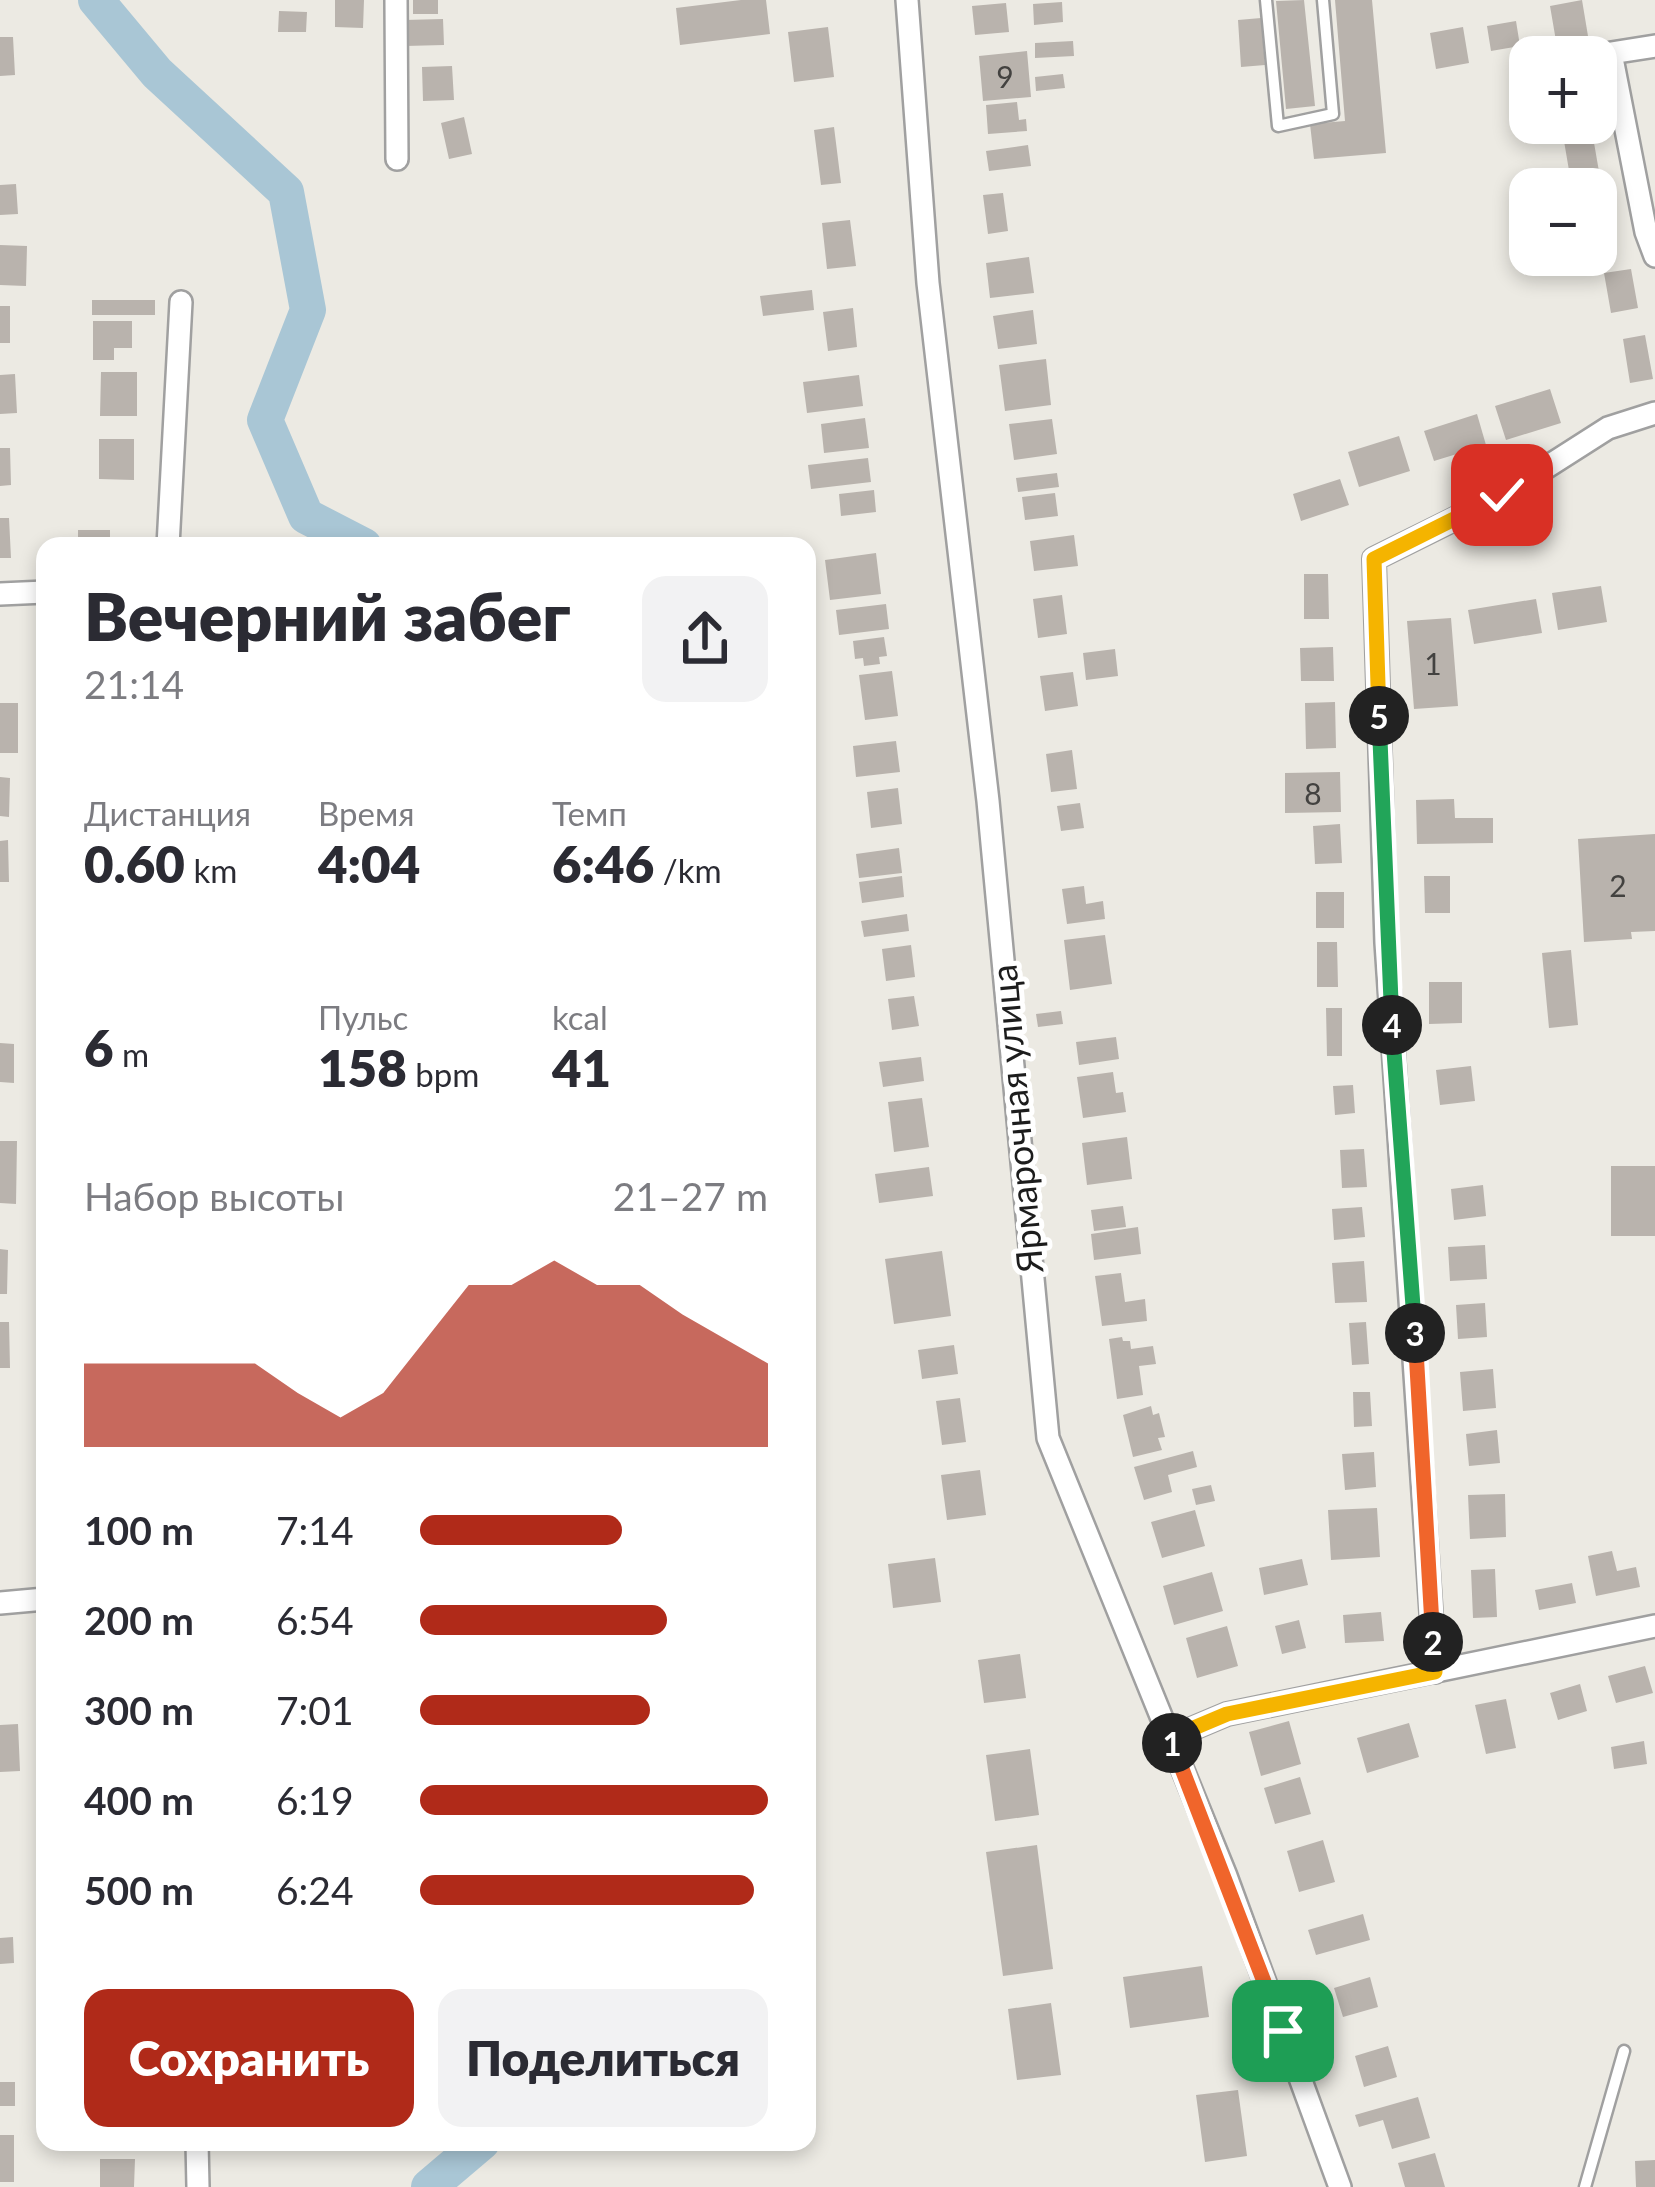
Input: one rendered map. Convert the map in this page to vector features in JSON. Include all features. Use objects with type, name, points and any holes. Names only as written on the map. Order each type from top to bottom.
[{"type":"street","points":[[396,0],[397,159]]},
{"type":"street","name":"Ярмарочная улица","points":[[907,0],[928,283],[988,801],[1048,1438],[1170,1738],[1340,2187]]},
{"type":"street","points":[[1655,46],[1610,53],[1655,256]]},
{"type":"street","points":[[168,537],[181,302]]},
{"type":"street","points":[[1435,1672],[1386,943],[1374,559],[1502,495],[1608,428],[1655,413]]},
{"type":"street","points":[[0,594],[36,592]]},
{"type":"street","points":[[0,1603],[36,1600]]},
{"type":"street","points":[[1170,1738],[1227,1714],[1655,1626]]},
{"type":"street","points":[[197,2151],[198,2187]]},
{"type":"lane","points":[[1266,0],[1278,126],[1333,114],[1323,0]]},
{"type":"lane","points":[[1585,2187],[1624,2051]]},
{"type":"building","points":[[335,0],[364,0],[363,28],[335,27]]},
{"type":"building","points":[[413,0],[438,0],[438,14],[413,14]]},
{"type":"building","points":[[766,0],[770,34],[680,45],[676,8]]},
{"type":"building","points":[[1304,0],[1315,106],[1286,109],[1276,1]]},
{"type":"building","points":[[1335,0],[1372,0],[1386,153],[1314,159],[1310,124],[1345,121]]},
{"type":"building","points":[[1582,0],[1588,36],[1555,36],[1550,6]]},
{"type":"building","points":[[1062,2],[1063,22],[1034,25],[1033,4]]},
{"type":"building","points":[[1006,3],[1009,32],[975,35],[972,6]]},
{"type":"building","points":[[279,11],[307,12],[306,32],[278,32]]},
{"type":"building","points":[[1261,18],[1265,65],[1241,67],[1238,20]]},
{"type":"building","points":[[443,19],[444,45],[405,46],[404,20]]},
{"type":"building","points":[[1516,21],[1518,36],[1509,36],[1509,48],[1491,51],[1487,26]]},
{"type":"building","points":[[828,27],[834,77],[794,82],[788,32]]},
{"type":"building","points":[[1463,27],[1469,63],[1436,69],[1430,33]]},
{"type":"building","points":[[0,37],[13,37],[15,75],[0,76]]},
{"type":"building","points":[[1073,41],[1074,56],[1035,58],[1035,43]]},
{"type":"building","points":[[1027,51],[1031,97],[983,101],[979,56]]},
{"type":"building","points":[[452,66],[454,100],[423,101],[422,67]]},
{"type":"building","points":[[1063,74],[1065,88],[1036,91],[1035,77]]},
{"type":"building","points":[[1017,102],[1019,120],[1026,119],[1027,131],[988,134],[986,105]]},
{"type":"building","points":[[464,117],[472,154],[449,159],[441,123]]},
{"type":"building","points":[[834,127],[841,183],[821,185],[814,130]]},
{"type":"building","points":[[1565,144],[1594,144],[1598,168],[1569,168]]},
{"type":"building","points":[[1028,145],[1031,166],[989,171],[986,151]]},
{"type":"building","points":[[16,184],[18,214],[0,215],[0,185]]},
{"type":"building","points":[[1003,193],[1008,231],[988,234],[983,195]]},
{"type":"building","points":[[850,220],[856,266],[827,269],[822,223]]},
{"type":"building","points":[[0,245],[27,246],[26,286],[0,285]]},
{"type":"building","points":[[1029,257],[1034,293],[990,298],[986,263]]},
{"type":"building","points":[[1631,269],[1638,308],[1611,313],[1605,276],[1617,276],[1617,271]]},
{"type":"building","points":[[812,290],[814,310],[763,316],[760,296]]},
{"type":"building","points":[[92,300],[155,300],[155,315],[92,315]]},
{"type":"building","points":[[0,306],[10,306],[10,343],[0,343]]},
{"type":"building","points":[[853,308],[857,347],[828,351],[823,312]]},
{"type":"building","points":[[1033,310],[1037,344],[998,349],[993,316]]},
{"type":"building","points":[[93,321],[132,321],[132,348],[114,348],[114,360],[93,360]]},
{"type":"building","points":[[1645,335],[1653,379],[1630,383],[1623,339]]},
{"type":"building","points":[[1046,359],[1051,405],[1005,411],[999,365]]},
{"type":"building","points":[[101,372],[137,372],[137,416],[100,416]]},
{"type":"building","points":[[15,374],[17,413],[0,414],[0,375]]},
{"type":"building","points":[[859,375],[863,406],[807,413],[803,382]]},
{"type":"building","points":[[1550,389],[1561,423],[1506,440],[1495,406]]},
{"type":"building","points":[[1477,414],[1486,445],[1434,461],[1424,431]]},
{"type":"building","points":[[865,418],[869,448],[824,453],[821,424]]},
{"type":"building","points":[[1052,419],[1057,454],[1014,460],[1009,424]]},
{"type":"building","points":[[1399,436],[1410,471],[1359,487],[1348,452]]},
{"type":"building","points":[[99,439],[134,439],[134,480],[99,479]]},
{"type":"building","points":[[0,448],[10,448],[11,485],[0,486]]},
{"type":"building","points":[[868,458],[871,482],[811,489],[808,465]]},
{"type":"building","points":[[1057,473],[1059,487],[1018,492],[1016,478]]},
{"type":"building","points":[[1340,479],[1349,505],[1301,521],[1293,494]]},
{"type":"building","points":[[874,490],[876,512],[841,516],[839,494]]},
{"type":"building","points":[[1055,493],[1058,516],[1025,520],[1022,497]]},
{"type":"building","points":[[0,518],[9,518],[11,558],[0,558]]},
{"type":"building","points":[[78,530],[110,530],[110,537],[78,537]]},
{"type":"building","points":[[1074,535],[1078,566],[1034,571],[1030,541]]},
{"type":"building","points":[[876,553],[881,594],[830,600],[825,560]]},
{"type":"building","points":[[1304,574],[1328,574],[1329,619],[1304,619]]},
{"type":"building","points":[[1601,586],[1607,622],[1558,630],[1552,593]]},
{"type":"building","points":[[1062,595],[1067,634],[1038,638],[1033,599]]},
{"type":"building","points":[[1536,599],[1542,633],[1474,644],[1468,610]]},
{"type":"building","points":[[886,604],[889,629],[839,635],[836,610]]},
{"type":"building","points":[[1451,618],[1458,706],[1414,709],[1407,621]]},
{"type":"building","points":[[884,637],[887,656],[879,657],[880,664],[864,666],[863,658],[855,659],[853,641]]},
{"type":"building","points":[[1333,647],[1334,681],[1301,681],[1300,648]]},
{"type":"building","points":[[1115,649],[1118,676],[1086,680],[1083,653]]},
{"type":"building","points":[[892,671],[898,716],[865,720],[859,675]]},
{"type":"building","points":[[1073,672],[1078,706],[1045,711],[1040,676]]},
{"type":"building","points":[[1335,702],[1336,748],[1306,749],[1305,703]]},
{"type":"building","points":[[0,703],[18,703],[18,753],[0,753]]},
{"type":"building","points":[[896,741],[900,772],[856,777],[853,746]]},
{"type":"building","points":[[1072,750],[1077,789],[1051,792],[1046,754]]},
{"type":"building","points":[[1340,772],[1341,812],[1285,813],[1285,773]]},
{"type":"building","points":[[0,777],[10,778],[9,817],[0,816]]},
{"type":"building","points":[[898,788],[902,824],[871,828],[867,792]]},
{"type":"building","points":[[1454,799],[1455,818],[1493,818],[1493,843],[1417,844],[1416,800]]},
{"type":"building","points":[[1080,803],[1084,828],[1061,831],[1057,806]]},
{"type":"building","points":[[1340,824],[1342,863],[1315,864],[1313,826]]},
{"type":"building","points":[[1655,834],[1655,931],[1631,932],[1632,939],[1584,942],[1578,839]]},
{"type":"building","points":[[8,840],[9,882],[0,882],[0,841]]},
{"type":"building","points":[[899,848],[902,873],[859,878],[856,854]]},
{"type":"building","points":[[902,876],[904,897],[862,903],[859,882]]},
{"type":"building","points":[[1424,876],[1450,876],[1450,913],[1425,913]]},
{"type":"building","points":[[1084,886],[1086,904],[1103,901],[1105,919],[1067,924],[1062,889]]},
{"type":"building","points":[[1316,892],[1344,892],[1344,928],[1316,928]]},
{"type":"building","points":[[907,914],[909,931],[864,937],[861,921]]},
{"type":"building","points":[[1105,935],[1112,984],[1070,990],[1064,940]]},
{"type":"building","points":[[1317,942],[1337,942],[1338,987],[1317,987]]},
{"type":"building","points":[[911,945],[915,977],[886,981],[882,949]]},
{"type":"building","points":[[1571,950],[1578,1025],[1549,1028],[1542,953]]},
{"type":"building","points":[[1429,982],[1462,982],[1462,1023],[1429,1024]]},
{"type":"building","points":[[914,996],[919,1026],[892,1030],[888,999]]},
{"type":"building","points":[[1326,1008],[1342,1008],[1342,1056],[1327,1056]]},
{"type":"building","points":[[1061,1011],[1063,1024],[1038,1027],[1036,1014]]},
{"type":"building","points":[[1116,1037],[1119,1059],[1079,1065],[1076,1042]]},
{"type":"building","points":[[0,1043],[14,1044],[14,1083],[0,1082]]},
{"type":"building","points":[[921,1057],[924,1081],[883,1087],[879,1062]]},
{"type":"building","points":[[1471,1066],[1475,1101],[1440,1105],[1436,1070]]},
{"type":"building","points":[[1113,1072],[1116,1093],[1123,1092],[1126,1112],[1083,1118],[1077,1077]]},
{"type":"building","points":[[1353,1085],[1355,1113],[1335,1115],[1333,1086]]},
{"type":"building","points":[[922,1098],[929,1147],[894,1152],[888,1102]]},
{"type":"building","points":[[1127,1137],[1132,1179],[1087,1185],[1082,1143]]},
{"type":"building","points":[[0,1141],[17,1141],[16,1204],[0,1203]]},
{"type":"building","points":[[1364,1149],[1367,1187],[1342,1188],[1340,1150]]},
{"type":"building","points":[[1611,1166],[1655,1166],[1655,1236],[1611,1236]]},
{"type":"building","points":[[929,1167],[933,1196],[879,1203],[875,1174]]},
{"type":"building","points":[[1483,1185],[1486,1216],[1454,1220],[1451,1189]]},
{"type":"building","points":[[1123,1206],[1126,1227],[1094,1231],[1091,1210]]},
{"type":"building","points":[[1362,1207],[1365,1237],[1334,1240],[1332,1209]]},
{"type":"building","points":[[1138,1227],[1141,1254],[1094,1260],[1091,1234]]},
{"type":"building","points":[[1485,1245],[1487,1279],[1450,1281],[1448,1247]]},
{"type":"building","points":[[0,1249],[8,1250],[7,1294],[0,1294]]},
{"type":"building","points":[[942,1251],[951,1316],[894,1324],[885,1259]]},
{"type":"building","points":[[1364,1261],[1367,1302],[1335,1303],[1332,1263]]},
{"type":"building","points":[[1121,1273],[1125,1302],[1145,1299],[1147,1321],[1102,1326],[1095,1276]]},
{"type":"building","points":[[1485,1303],[1487,1337],[1458,1339],[1456,1305]]},
{"type":"building","points":[[0,1322],[9,1322],[10,1368],[0,1368]]},
{"type":"building","points":[[1366,1322],[1369,1364],[1352,1365],[1349,1323]]},
{"type":"building","points":[[1109,1339],[1130,1341],[1131,1349],[1153,1346],[1156,1364],[1139,1366],[1143,1395],[1117,1399]]},
{"type":"building","points":[[954,1345],[958,1374],[922,1379],[918,1350]]},
{"type":"building","points":[[1493,1369],[1496,1408],[1463,1411],[1460,1372]]},
{"type":"building","points":[[1353,1392],[1370,1392],[1372,1426],[1354,1427]]},
{"type":"building","points":[[960,1398],[966,1442],[942,1445],[936,1401]]},
{"type":"building","points":[[1151,1406],[1153,1415],[1159,1413],[1165,1437],[1158,1438],[1162,1450],[1133,1457],[1123,1415]]},
{"type":"building","points":[[1497,1430],[1500,1463],[1469,1466],[1466,1434]]},
{"type":"building","points":[[1193,1451],[1197,1467],[1168,1475],[1172,1492],[1144,1500],[1134,1467]]},
{"type":"building","points":[[1374,1452],[1376,1487],[1345,1490],[1342,1454]]},
{"type":"building","points":[[980,1470],[986,1515],[947,1520],[941,1475]]},
{"type":"building","points":[[1211,1485],[1215,1501],[1196,1505],[1192,1489]]},
{"type":"building","points":[[1505,1494],[1506,1537],[1470,1539],[1468,1495]]},
{"type":"building","points":[[1377,1508],[1380,1557],[1331,1560],[1328,1510]]},
{"type":"building","points":[[1195,1510],[1205,1546],[1162,1558],[1151,1522]]},
{"type":"building","points":[[1612,1551],[1617,1571],[1636,1567],[1640,1587],[1596,1596],[1588,1556]]},
{"type":"building","points":[[935,1558],[941,1602],[893,1608],[888,1564]]},
{"type":"building","points":[[1302,1559],[1308,1585],[1264,1595],[1259,1568]]},
{"type":"building","points":[[1495,1569],[1497,1617],[1473,1618],[1471,1570]]},
{"type":"building","points":[[1212,1572],[1223,1611],[1174,1625],[1163,1586]]},
{"type":"building","points":[[1572,1583],[1576,1603],[1539,1610],[1535,1590]]},
{"type":"building","points":[[1381,1612],[1384,1641],[1345,1643],[1343,1615]]},
{"type":"building","points":[[1299,1620],[1306,1648],[1282,1654],[1275,1626]]},
{"type":"building","points":[[1227,1626],[1238,1666],[1197,1678],[1186,1638]]},
{"type":"building","points":[[1020,1654],[1026,1698],[984,1703],[978,1660]]},
{"type":"building","points":[[1645,1666],[1653,1693],[1616,1703],[1608,1676]]},
{"type":"building","points":[[1580,1684],[1587,1711],[1558,1720],[1550,1693]]},
{"type":"building","points":[[1506,1699],[1516,1748],[1486,1754],[1475,1705]]},
{"type":"building","points":[[1289,1721],[1301,1764],[1261,1776],[1249,1732]]},
{"type":"building","points":[[1409,1723],[1419,1757],[1367,1773],[1357,1738]]},
{"type":"building","points":[[18,1724],[20,1771],[0,1772],[0,1725]]},
{"type":"building","points":[[1644,1741],[1647,1764],[1614,1769],[1611,1747]]},
{"type":"building","points":[[1030,1749],[1039,1815],[995,1821],[986,1755]]},
{"type":"building","points":[[1300,1777],[1311,1814],[1275,1824],[1264,1788]]},
{"type":"building","points":[[1323,1840],[1335,1882],[1299,1892],[1287,1851]]},
{"type":"building","points":[[1037,1845],[1053,1969],[1003,1976],[986,1852]]},
{"type":"building","points":[[1363,1914],[1370,1940],[1316,1955],[1308,1930]]},
{"type":"building","points":[[13,1937],[14,1963],[0,1964],[0,1938]]},
{"type":"building","points":[[1202,1966],[1209,2017],[1130,2028],[1123,1977]]},
{"type":"building","points":[[1370,1977],[1378,2007],[1343,2017],[1334,1988]]},
{"type":"building","points":[[1051,2003],[1061,2075],[1017,2080],[1008,2009]]},
{"type":"building","points":[[1388,2046],[1397,2077],[1364,2087],[1355,2056]]},
{"type":"building","points":[[0,2082],[15,2082],[15,2106],[0,2106]]},
{"type":"building","points":[[1238,2090],[1247,2156],[1205,2162],[1196,2095]]},
{"type":"building","points":[[1418,2097],[1430,2138],[1392,2149],[1383,2120],[1359,2127],[1355,2115]]},
{"type":"building","points":[[0,2135],[14,2135],[14,2182],[0,2182]]},
{"type":"building","points":[[1435,2153],[1445,2187],[1405,2187],[1398,2163]]},
{"type":"building","points":[[100,2159],[135,2159],[134,2187],[100,2187]]},
{"type":"building","points":[[1655,2160],[1655,2187],[1636,2187],[1635,2161]]},
{"type":"waterway","points":[[96,0],[157,73],[286,192],[308,310],[265,420],[306,516],[347,537]]},
{"type":"waterway","points":[[429,2187],[471,2151]]},
{"type":"route","points":[[1283,2031],[1170,1738],[1227,1714],[1435,1672],[1386,943],[1374,559],[1502,495]]}]
